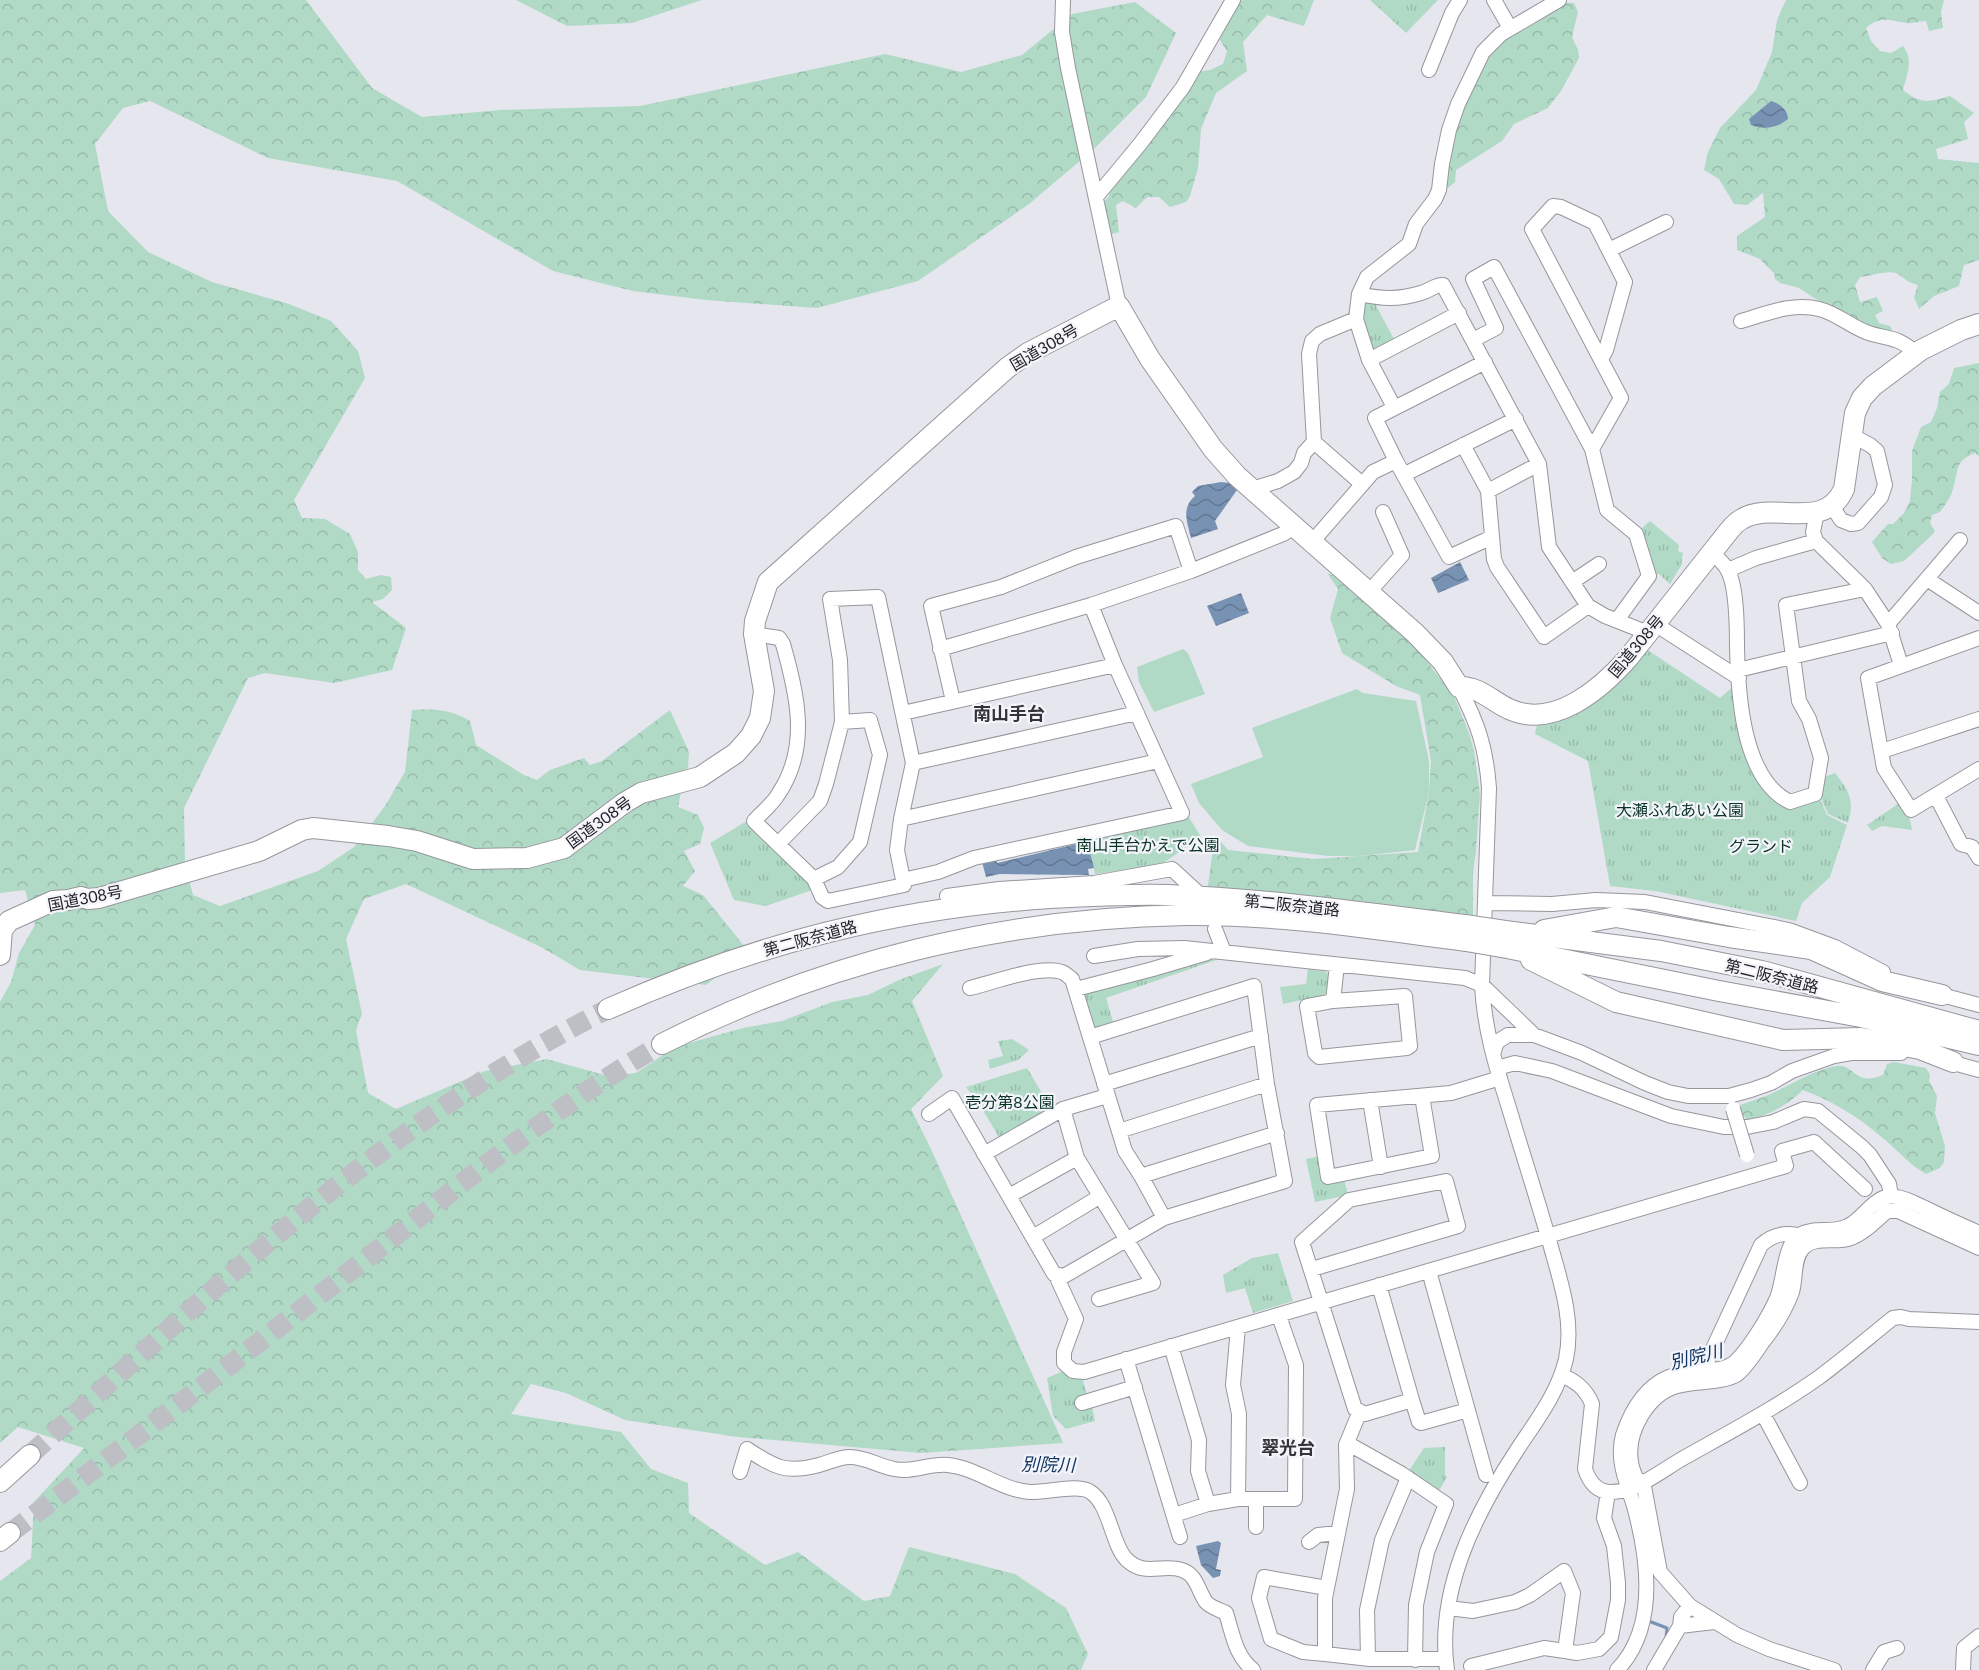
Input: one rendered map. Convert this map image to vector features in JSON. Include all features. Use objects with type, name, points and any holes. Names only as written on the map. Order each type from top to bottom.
[{"type":"highway","points":[[1119,306],[1150,360],[1213,448],[1237,476],[1429,647],[1443,662],[1459,687]]},
{"type":"highway","name":"国道308号","points":[[0,955],[2,930],[5,924],[53,901],[81,897],[99,898],[259,851],[302,830],[313,828],[388,836],[482,860],[527,858],[564,848],[633,797],[650,790],[700,777],[727,760],[744,744],[757,726],[764,691],[754,634],[755,621],[768,582],[1007,368],[1028,353],[1119,306]]},
{"type":"highway","points":[[1825,509],[1840,498],[1844,489],[1855,413],[1862,398],[1873,386],[1916,353],[1961,330],[1979,324]]},
{"type":"highway","name":"国道308号","points":[[1459,687],[1466,687],[1484,694],[1514,711],[1534,714],[1553,713],[1577,701],[1606,681],[1652,629],[1734,525],[1748,516],[1825,509]]},
{"type":"highway","name":"第二阪奈道路","points":[[608,1009],[721,963],[800,939],[912,914],[1023,900],[1166,895],[1269,902],[1466,933]]},
{"type":"highway","name":"第二阪奈道路","points":[[662,1044],[698,1025],[761,998],[846,968],[917,949],[984,934],[1052,924],[1187,915],[1266,918],[1346,926],[1466,933],[1661,951],[1762,971],[1979,1031]]},
{"type":"highway","points":[[1512,937],[1616,917],[1811,949],[1882,981],[1942,995]]},
{"type":"highway","points":[[1512,937],[1616,1002],[1783,1040],[1862,1038],[1920,1050],[1953,1062]]},
{"type":"highway","name":"第二阪奈道路","points":[[1512,937],[1719,991],[1861,1017],[1979,1045]]},
{"type":"highway","points":[[0,1482],[30,1455]]},
{"type":"street","points":[[1063,0],[1062,32],[1119,306]]},
{"type":"street","points":[[1096,197],[1183,87],[1233,0]]},
{"type":"street","points":[[1429,70],[1452,13],[1460,0]]},
{"type":"street","points":[[1494,0],[1510,28]]},
{"type":"street","points":[[1394,407],[1369,360],[1356,319],[1359,294],[1367,278],[1409,244],[1416,224],[1440,190],[1442,164],[1449,130],[1458,104],[1483,52],[1510,28],[1559,0]]},
{"type":"street","points":[[1592,449],[1621,398],[1532,229],[1552,206],[1561,207],[1595,223],[1625,282],[1601,359]]},
{"type":"street","points":[[1609,250],[1666,222]]},
{"type":"street","points":[[1473,340],[1496,328],[1473,279],[1494,267],[1592,449],[1607,510],[1636,534],[1649,576],[1617,620]]},
{"type":"street","points":[[1359,294],[1386,299],[1404,299],[1425,292],[1436,285],[1443,285],[1539,464],[1546,540],[1588,606],[1605,616],[1652,629],[1738,674],[1890,628],[1960,540]]},
{"type":"street","points":[[1741,321],[1774,311],[1806,307],[1819,309],[1861,330],[1896,339],[1916,353]]},
{"type":"street","points":[[1369,360],[1458,314]]},
{"type":"street","points":[[1252,489],[1294,472],[1301,463],[1304,453],[1314,442],[1309,354],[1312,341],[1320,334],[1356,319]]},
{"type":"street","points":[[1485,362],[1375,418],[1449,557],[1490,538]]},
{"type":"street","points":[[1405,474],[1516,419]]},
{"type":"street","points":[[1853,436],[1870,444],[1877,451],[1885,485],[1881,497],[1858,523],[1851,524],[1841,520],[1825,509],[1813,532],[1816,541],[1865,590],[1890,628],[1901,665]]},
{"type":"street","points":[[1314,442],[1362,484]]},
{"type":"street","points":[[1463,445],[1488,491],[1490,538],[1497,567],[1544,637],[1588,606]]},
{"type":"street","points":[[1312,542],[1373,472],[1396,461]]},
{"type":"street","points":[[1488,491],[1539,464]]},
{"type":"street","points":[[1369,592],[1402,555],[1383,512]]},
{"type":"street","points":[[953,701],[931,606],[1001,587],[1076,557],[1176,526],[1191,571]]},
{"type":"street","points":[[940,649],[1091,605],[1191,571],[1283,534],[1294,527]]},
{"type":"street","points":[[1728,570],[1756,558],[1816,541]]},
{"type":"street","points":[[1712,552],[1728,570],[1737,610],[1738,674],[1743,719],[1751,753],[1758,769],[1790,802],[1815,794],[1821,758],[1809,719],[1799,701],[1786,605],[1865,590]]},
{"type":"street","points":[[1572,582],[1599,564]]},
{"type":"street","points":[[1927,579],[1979,613]]},
{"type":"street","points":[[754,634],[779,638],[783,644],[800,723],[796,758],[791,771],[778,796],[754,821],[814,879],[822,897],[828,901],[904,885],[897,850],[913,763],[878,597],[830,599],[840,660],[843,722],[820,801],[778,844]]},
{"type":"street","points":[[903,880],[938,873],[974,858],[1182,813],[1115,665],[1091,605]]},
{"type":"street","points":[[1979,638],[1868,678],[1884,768],[1911,810],[1979,769]]},
{"type":"street","points":[[903,713],[1115,665]]},
{"type":"street","points":[[1327,1588],[1264,1577],[1259,1598],[1271,1639],[1303,1652],[1368,1659],[1415,1660],[1447,1665],[1446,1629],[1460,1558],[1472,1530],[1515,1452],[1552,1396],[1561,1375],[1568,1344],[1565,1299],[1498,1073],[1484,1014],[1482,985],[1489,788],[1484,745],[1476,720],[1459,687]]},
{"type":"street","points":[[913,763],[1137,713]]},
{"type":"street","points":[[1882,751],[1979,719]]},
{"type":"street","points":[[814,879],[838,867],[861,842],[880,755],[870,720],[843,722]]},
{"type":"street","points":[[901,819],[1158,761]]},
{"type":"street","points":[[1936,796],[1961,844],[1972,847],[1979,858]]},
{"type":"street","points":[[947,896],[999,889],[1094,883],[1172,869],[1196,891]]},
{"type":"street","points":[[1486,903],[1543,904],[1630,900],[1789,930],[1835,947],[1904,982],[1979,1005]]},
{"type":"street","points":[[1215,929],[1218,952]]},
{"type":"street","points":[[1094,956],[1137,949],[1184,948],[1465,978],[1482,985],[1534,1035]]},
{"type":"street","points":[[1076,989],[1218,952]]},
{"type":"street","points":[[1333,1001],[1337,965]]},
{"type":"street","points":[[970,988],[1036,972],[1064,973],[1072,979],[1125,1151],[1164,1218]]},
{"type":"street","points":[[929,1114],[952,1098],[1054,1274],[1064,1276],[1164,1218],[1285,1181],[1267,1084],[1254,986],[1090,1037]]},
{"type":"street","points":[[1406,996],[1410,1046],[1318,1057],[1314,1053],[1307,1006],[1333,1001],[1406,996]]},
{"type":"street","points":[[1493,1054],[1497,1042],[1508,1035],[1534,1035],[1582,1053],[1668,1092],[1731,1102],[1792,1071],[1834,1056],[1851,1053],[1911,1054],[1953,1062],[1979,1070]]},
{"type":"street","points":[[984,1154],[1063,1109],[1105,1090],[1261,1036]]},
{"type":"street","points":[[1422,1096],[1432,1156],[1328,1177],[1317,1105],[1451,1093],[1498,1073],[1515,1063],[1552,1071],[1671,1116],[1724,1127],[1747,1127],[1773,1122],[1804,1110],[1818,1111],[1870,1155],[1889,1184],[1891,1196]]},
{"type":"street","points":[[1119,1131],[1267,1084]]},
{"type":"street","points":[[1370,1100],[1381,1167]]},
{"type":"street","points":[[1731,1102],[1753,1175]]},
{"type":"street","points":[[1063,1109],[1077,1158],[1153,1283],[1099,1299]]},
{"type":"street","points":[[1141,1176],[1277,1133]]},
{"type":"street","points":[[1059,1275],[1058,1280],[1076,1319],[1064,1352],[1064,1363],[1073,1371],[1084,1372],[1786,1166],[1782,1151],[1814,1142],[1865,1189]]},
{"type":"street","points":[[1009,1196],[1077,1158]]},
{"type":"street","points":[[1312,1269],[1458,1226],[1446,1181],[1349,1200],[1302,1242],[1354,1409],[1365,1414],[1412,1400]]},
{"type":"street","points":[[1704,1376],[1761,1245],[1770,1237],[1789,1233],[1798,1235],[1841,1229],[1855,1222],[1878,1201],[1891,1196],[1909,1201],[1979,1233]]},
{"type":"street","points":[[1033,1238],[1099,1197]]},
{"type":"street","points":[[1834,1670],[1769,1649],[1737,1635],[1690,1606],[1660,1572],[1635,1485],[1621,1460],[1623,1436],[1642,1396],[1670,1376],[1704,1376],[1716,1381],[1736,1375],[1774,1328],[1793,1289],[1801,1249],[1809,1242],[1838,1241],[1850,1238],[1867,1229],[1887,1211],[1898,1211],[1979,1248]]},
{"type":"street","points":[[1704,1376],[1735,1362],[1765,1322],[1780,1290],[1788,1251],[1798,1235]]},
{"type":"street","points":[[1429,1271],[1486,1475]]},
{"type":"street","points":[[1379,1286],[1419,1422],[1421,1424],[1468,1410]]},
{"type":"street","points":[[1174,1515],[1208,1504],[1238,1499],[1295,1499],[1296,1365],[1279,1316]]},
{"type":"street","points":[[1561,1375],[1572,1380],[1589,1396],[1592,1404],[1585,1468],[1588,1478],[1595,1486],[1600,1491],[1608,1492],[1635,1485],[1762,1414],[1818,1378],[1893,1318],[1979,1322]]},
{"type":"street","points":[[1238,1327],[1233,1385],[1239,1414],[1238,1499]]},
{"type":"street","points":[[1171,1346],[1199,1440],[1198,1471],[1208,1504]]},
{"type":"street","points":[[1126,1359],[1180,1537]]},
{"type":"street","points":[[1082,1403],[1135,1387]]},
{"type":"street","points":[[1325,1654],[1327,1588],[1347,1489],[1347,1443],[1360,1411]]},
{"type":"street","points":[[1762,1414],[1800,1483]]},
{"type":"street","points":[[1347,1443],[1408,1478],[1446,1504],[1426,1552],[1416,1605],[1415,1660]]},
{"type":"street","points":[[740,1472],[747,1449],[777,1468],[791,1469],[818,1465],[835,1459],[851,1457],[866,1459],[895,1469],[912,1470],[947,1465],[960,1468],[1005,1487],[1029,1492],[1081,1489],[1090,1491],[1102,1508],[1124,1557],[1140,1568],[1150,1570],[1173,1568],[1184,1570],[1192,1576],[1207,1603],[1226,1613],[1237,1651],[1253,1670]]},
{"type":"street","points":[[1368,1659],[1367,1610],[1380,1548],[1408,1478]]},
{"type":"street","points":[[1617,1670],[1625,1662],[1632,1649],[1641,1623],[1647,1592],[1634,1507],[1635,1485]]},
{"type":"street","points":[[1471,1666],[1544,1648],[1577,1653],[1599,1649],[1611,1637],[1618,1600],[1618,1583],[1614,1546],[1604,1518],[1608,1492]]},
{"type":"street","points":[[1256,1499],[1256,1527]]},
{"type":"street","points":[[1309,1542],[1318,1535],[1338,1533]]},
{"type":"street","points":[[1449,1608],[1473,1611],[1515,1602],[1530,1595],[1564,1571],[1573,1593],[1565,1651]]},
{"type":"street","points":[[1671,1670],[1656,1667],[1680,1626],[1681,1617],[1690,1606]]},
{"type":"street","points":[[1680,1626],[1714,1622]]},
{"type":"street","points":[[1963,1670],[1964,1648],[1979,1636]]},
{"type":"street","points":[[1873,1670],[1884,1652],[1897,1648]]},
{"type":"green space","points":[[0,0],[306,0],[372,88],[422,117],[500,110],[640,106],[885,54],[961,72],[1022,55],[1072,14],[1135,2],[1176,33],[1146,97],[1094,149],[1029,204],[918,281],[817,308],[706,300],[633,291],[553,271],[397,181],[268,158],[150,101],[123,108],[95,144],[108,211],[148,252],[212,282],[289,304],[331,321],[358,351],[365,378],[294,500],[302,518],[325,519],[350,534],[358,552],[358,570],[366,579],[381,575],[391,577],[392,590],[383,599],[372,602],[406,628],[392,670],[334,683],[265,673],[248,678],[184,808],[185,864],[193,895],[220,906],[318,871],[354,847],[385,806],[405,772],[412,710],[442,711],[456,714],[470,721],[476,745],[524,775],[537,780],[550,770],[584,758],[590,765],[602,761],[670,710],[689,752],[688,768],[676,775],[681,792],[678,807],[698,815],[704,828],[700,844],[684,851],[695,871],[683,886],[703,895],[749,952],[706,985],[580,970],[541,947],[406,884],[364,899],[346,939],[362,1014],[356,1030],[368,1093],[396,1109],[485,1071],[547,1059],[608,1076],[636,1073],[675,1047],[743,1028],[782,1021],[832,1002],[868,995],[899,980],[943,964],[912,1001],[943,1076],[911,1109],[1063,1443],[921,1453],[738,1437],[625,1420],[566,1393],[531,1384],[511,1414],[621,1432],[651,1469],[688,1483],[689,1513],[765,1565],[798,1552],[864,1601],[890,1596],[909,1547],[1015,1574],[1066,1608],[1088,1654],[1081,1670],[0,1670],[0,1581],[31,1558],[34,1502],[84,1448],[18,1427],[0,1443],[0,1002],[11,982],[19,953],[35,925],[25,890],[0,893]]},
{"type":"green space","points":[[516,0],[702,0],[632,23],[567,26]]},
{"type":"green space","points":[[1238,0],[1314,0],[1304,26],[1267,15],[1243,42],[1247,71],[1216,93],[1201,129],[1198,168],[1186,202],[1170,207],[1159,197],[1147,197],[1136,208],[1123,201],[1116,205],[1119,232],[1109,235],[1104,201],[1109,197],[1109,190],[1197,72],[1210,70],[1223,64],[1227,51],[1217,36]]},
{"type":"green space","points":[[1370,0],[1438,0],[1406,33]]},
{"type":"green space","points":[[1786,0],[1944,0],[1941,12],[1943,28],[1929,31],[1926,21],[1909,23],[1881,20],[1866,28],[1871,41],[1880,51],[1891,53],[1903,46],[1906,51],[1909,67],[1903,90],[1925,101],[1950,96],[1974,113],[1964,122],[1968,139],[1936,149],[1938,159],[1979,163],[1979,260],[1964,265],[1959,286],[1934,296],[1919,309],[1914,297],[1918,285],[1896,273],[1860,277],[1855,285],[1860,302],[1877,297],[1883,311],[1875,315],[1879,323],[1890,326],[1894,335],[1883,334],[1825,305],[1799,288],[1780,283],[1760,259],[1737,250],[1737,236],[1765,217],[1763,193],[1747,205],[1734,204],[1719,179],[1704,170],[1708,152],[1720,128],[1756,90],[1772,52],[1777,20]]},
{"type":"green space","points":[[1563,3],[1574,3],[1578,12],[1572,37],[1579,58],[1561,91],[1548,108],[1514,124],[1502,141],[1456,170],[1455,182],[1448,188],[1444,186],[1454,123],[1480,70],[1493,52],[1512,34]]},
{"type":"green space","points":[[1373,300],[1395,341],[1378,350],[1371,347],[1360,317],[1361,301]]},
{"type":"green space","points":[[1979,363],[1979,456],[1975,453],[1960,464],[1950,497],[1940,512],[1932,515],[1930,523],[1935,531],[1932,535],[1904,561],[1891,564],[1882,558],[1872,542],[1888,524],[1893,524],[1904,513],[1910,501],[1912,451],[1921,427],[1931,422],[1940,392],[1949,384],[1954,368]]},
{"type":"green space","points":[[1650,521],[1679,545],[1678,551],[1683,553],[1681,566],[1670,584],[1659,574],[1654,575],[1639,531]]},
{"type":"green space","points":[[1327,573],[1334,576],[1417,649],[1454,696],[1474,751],[1480,794],[1473,872],[1473,915],[1207,892],[1215,835],[1228,850],[1314,859],[1418,852],[1429,792],[1431,761],[1420,695],[1396,686],[1342,653],[1330,618],[1338,589]]},
{"type":"green space","name":"大瀬ふれあい公園","points":[[1643,647],[1720,698],[1735,685],[1738,710],[1781,801],[1819,797],[1827,815],[1847,825],[1830,877],[1802,903],[1796,921],[1655,891],[1610,886],[1588,761],[1535,734],[1538,720]]},
{"type":"green space","points":[[1183,649],[1188,653],[1205,694],[1154,712],[1139,682],[1137,667]]},
{"type":"green space","points":[[1357,689],[1363,693],[1416,701],[1429,761],[1429,792],[1415,850],[1360,856],[1328,856],[1248,846],[1222,830],[1199,803],[1191,784],[1263,757],[1252,728]]},
{"type":"green space","points":[[1835,773],[1844,785],[1851,802],[1848,823],[1828,814],[1820,796],[1822,778]]},
{"type":"green space","points":[[1901,802],[1909,816],[1912,830],[1882,826],[1872,831],[1867,825]]},
{"type":"green space","name":"南山手台かえで公園","points":[[1187,814],[1201,837],[1159,866],[1095,874],[1087,837]]},
{"type":"green space","points":[[747,821],[815,889],[766,906],[734,900],[710,843]]},
{"type":"green space","points":[[1211,957],[1222,958],[1106,998],[1114,1025],[1096,1030],[1091,1027],[1083,991]]},
{"type":"green space","points":[[1308,969],[1326,972],[1330,977],[1328,994],[1324,998],[1283,1004],[1280,987],[1306,984]]},
{"type":"green space","points":[[1012,1039],[1029,1050],[1018,1060],[990,1069],[988,1060],[1003,1056],[998,1041]]},
{"type":"green space","points":[[1894,1062],[1926,1068],[1930,1075],[1929,1081],[1937,1096],[1935,1113],[1945,1146],[1944,1162],[1940,1168],[1926,1174],[1852,1115],[1803,1090],[1770,1113],[1747,1120],[1741,1112],[1740,1105],[1771,1094],[1828,1068],[1842,1066],[1860,1077],[1873,1078],[1883,1075],[1887,1064]]},
{"type":"green space","name":"壱分第8公園","points":[[1027,1068],[1052,1110],[1000,1139],[966,1087]]},
{"type":"green space","points":[[1320,1156],[1325,1182],[1344,1179],[1348,1195],[1315,1202],[1306,1159]]},
{"type":"green space","points":[[1278,1253],[1293,1301],[1253,1313],[1245,1288],[1226,1293],[1223,1275],[1252,1258]]},
{"type":"green space","points":[[1063,1371],[1082,1377],[1087,1395],[1077,1397],[1080,1408],[1092,1406],[1095,1421],[1066,1429],[1053,1416],[1047,1378]]},
{"type":"green space","points":[[1445,1447],[1445,1475],[1447,1477],[1438,1492],[1408,1472],[1424,1448]]},
{"type":"water","points":[[1771,101],[1783,107],[1788,119],[1771,127],[1751,125],[1749,119]]},
{"type":"water","points":[[1221,482],[1230,483],[1237,490],[1215,521],[1218,529],[1191,538],[1186,516],[1188,505],[1195,496],[1192,492],[1198,486]]},
{"type":"water","points":[[1460,562],[1469,580],[1438,593],[1431,578]]},
{"type":"water","points":[[1241,593],[1249,613],[1216,626],[1207,606]]},
{"type":"water","points":[[1076,844],[1081,846],[1088,844],[1094,868],[1088,869],[1089,875],[1000,874],[986,877],[982,862],[996,858],[997,863]]},
{"type":"water","points":[[1218,1541],[1221,1543],[1216,1569],[1221,1570],[1220,1576],[1213,1578],[1201,1565],[1196,1546]]},
{"type":"waterway","name":"別院川","points":[[1883,1205],[1894,1201],[1935,1219]]},
{"type":"waterway","points":[[1646,1620],[1667,1628],[1666,1638]]},
{"type":"tunnel","points":[[30,1455],[234,1271],[376,1155],[450,1102],[527,1053],[608,1009]]},
{"type":"tunnel","points":[[10,1533],[516,1142],[587,1091],[662,1044]]},
{"type":"district","name":"南山手台","points":[[1009,714]]},
{"type":"district","name":"翠光台","points":[[1288,1448]]},
{"type":"park label","name":"グランド","points":[[1761,846]]}]
